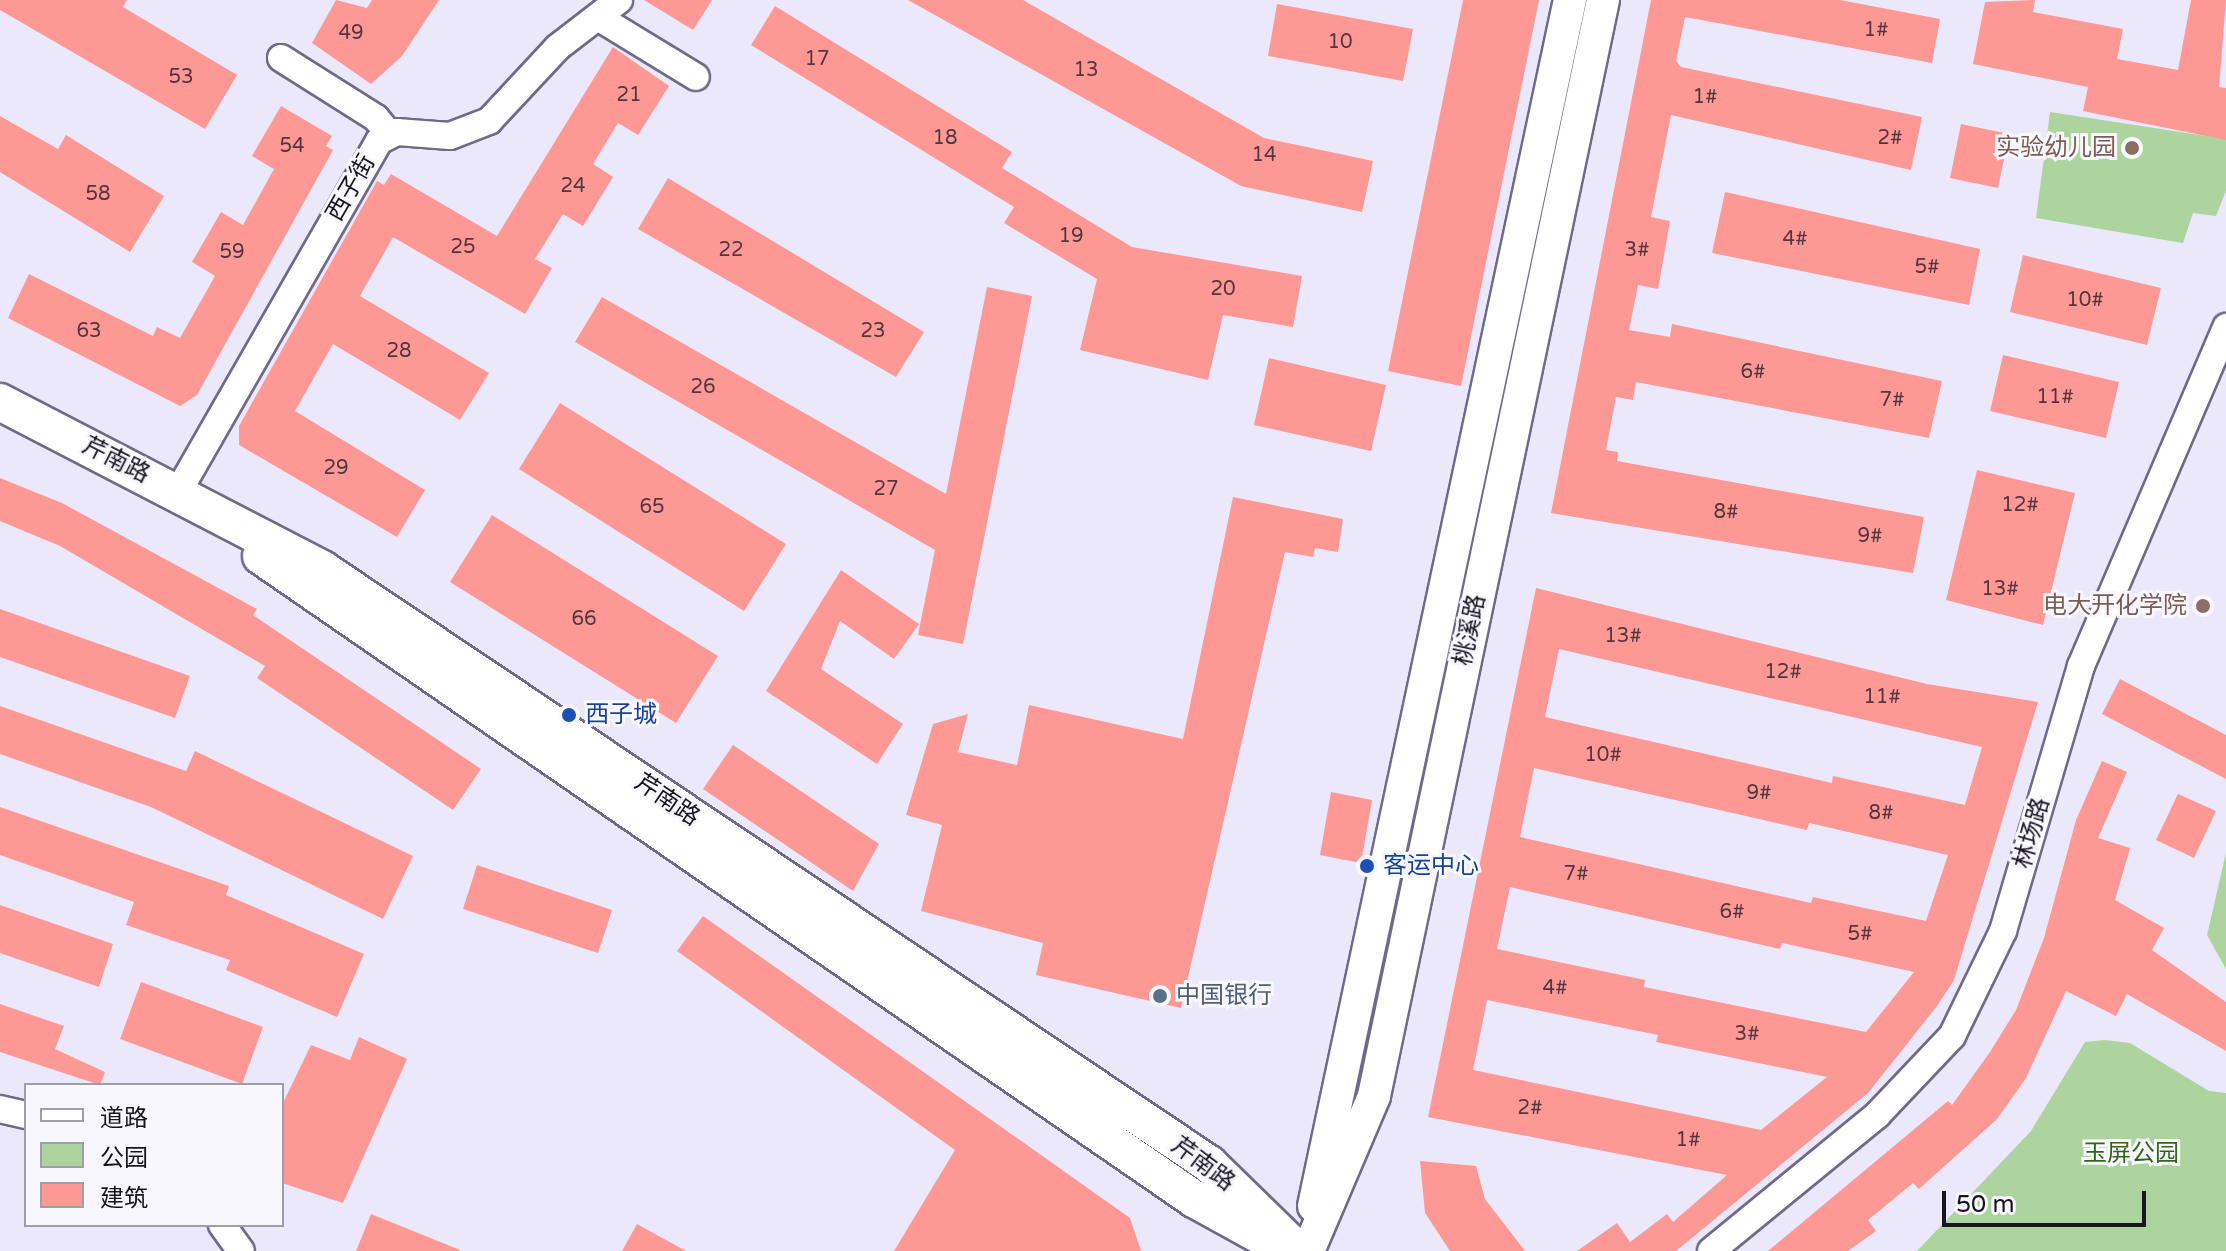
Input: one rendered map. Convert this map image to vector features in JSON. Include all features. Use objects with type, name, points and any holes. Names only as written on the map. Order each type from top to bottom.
[{"type":"main road","name":"芹南路","points":[[0,402],[322,569],[1209,1164],[1298,1251]]},
{"type":"main road","points":[[178,492],[306,590],[1194,1199],[1289,1251]]},
{"type":"street","name":"桃溪路","points":[[1307,1251],[1570,0]]},
{"type":"street","name":"桃溪路","points":[[1307,1251],[1374,1096],[1603,0]]},
{"type":"street","points":[[610,10],[696,77]]},
{"type":"street","name":"西子街","points":[[178,492],[388,133],[450,136],[481,125],[558,47],[610,10]]},
{"type":"street","points":[[281,58],[376,118],[388,133]]},
{"type":"street","name":"林场路","points":[[1711,1251],[1898,1096],[1952,1036],[2003,931],[2081,666],[2226,327]]},
{"type":"street","points":[[0,1109],[24,1115]]},
{"type":"street","points":[[223,1227],[241,1251]]},
{"type":"green space","points":[[2050,112],[2226,139],[2226,191],[2216,216],[2193,213],[2183,243],[2036,218]]},
{"type":"green space","points":[[2226,853],[2226,969],[2207,935]]},
{"type":"green space","name":"玉屏公园","points":[[2105,1040],[2130,1043],[2209,1091],[2226,1093],[2226,1251],[1917,1251],[2031,1131],[2085,1042]]},
{"type":"building","points":[[0,0],[127,0],[123,7],[237,75],[205,129],[0,10]]},
{"type":"building","points":[[336,0],[367,8],[372,0],[439,0],[402,56],[371,84],[312,43]]},
{"type":"building","points":[[644,0],[712,0],[693,30]]},
{"type":"building","points":[[908,0],[1023,0],[1264,138],[1373,161],[1362,212],[1241,186]]},
{"type":"building","points":[[1463,0],[1539,0],[1461,386],[1388,371]]},
{"type":"building","points":[[1651,0],[1840,0],[1940,19],[1932,63],[1685,17],[1676,61],[1681,67],[1922,117],[1911,170],[1671,115],[1651,217],[1670,221],[1658,289],[1638,285],[1629,330],[1670,337],[1672,324],[1942,381],[1929,438],[1636,382],[1633,400],[1616,397],[1606,450],[1618,452],[1617,461],[1924,517],[1913,573],[1551,513]]},
{"type":"building","points":[[2035,0],[2033,12],[2123,29],[2117,59],[2178,70],[2191,0],[2226,0],[2219,87],[2226,88],[2226,140],[2083,111],[2088,87],[1973,64],[1985,2]]},
{"type":"building","points":[[1277,4],[1413,29],[1403,81],[1268,56]]},
{"type":"building","points":[[775,6],[1012,152],[1002,168],[1132,247],[1302,276],[1293,327],[1223,315],[1208,380],[1080,350],[1097,279],[1004,223],[1014,207],[751,45]]},
{"type":"building","points":[[613,47],[669,86],[638,135],[618,123],[593,164],[613,177],[583,226],[563,214],[535,259],[552,268],[525,314],[393,237],[360,296],[489,373],[460,420],[333,344],[295,411],[425,490],[397,537],[239,445],[239,426],[377,181],[384,185],[391,174],[497,236]]},
{"type":"building","points":[[281,106],[332,136],[326,146],[333,150],[197,395],[180,406],[8,318],[29,274],[153,336],[157,327],[180,338],[215,276],[192,262],[221,212],[243,225],[274,169],[252,156]]},
{"type":"building","points":[[0,116],[58,149],[66,135],[164,196],[130,252],[0,172]]},
{"type":"building","points":[[1961,124],[2009,134],[1998,188],[1950,178]]},
{"type":"building","points":[[668,178],[924,332],[896,377],[638,229]]},
{"type":"building","points":[[1725,192],[1980,249],[1969,305],[1712,253]]},
{"type":"building","points":[[2023,255],[2161,288],[2147,345],[2010,312]]},
{"type":"building","points":[[987,287],[1032,296],[963,644],[918,635],[935,550],[575,342],[602,297],[946,494]]},
{"type":"building","points":[[2003,355],[2119,382],[2106,438],[1990,411]]},
{"type":"building","points":[[1269,358],[1386,385],[1371,451],[1254,425]]},
{"type":"building","points":[[560,403],[786,544],[744,611],[519,469]]},
{"type":"building","points":[[1977,470],[2075,493],[2043,625],[1946,600]]},
{"type":"building","points":[[0,478],[62,503],[257,609],[253,615],[481,769],[453,810],[257,678],[265,666],[60,546],[0,521]]},
{"type":"building","points":[[1233,497],[1343,519],[1338,552],[1315,548],[1313,557],[1285,552],[1181,1008],[1036,975],[1043,943],[921,911],[942,825],[906,815],[933,724],[968,714],[958,752],[1017,765],[1029,705],[1183,739]]},
{"type":"building","points":[[492,515],[718,656],[676,723],[450,582]]},
{"type":"building","points":[[841,570],[919,624],[894,659],[840,621],[821,669],[903,724],[877,764],[766,691]]},
{"type":"building","points":[[1536,588],[1927,684],[2038,702],[1954,980],[1937,1006],[1868,1093],[1676,1251],[1577,1251],[1617,1223],[1630,1242],[1667,1214],[1673,1222],[1727,1175],[1428,1117]],"holes":[[[1559,649],[1982,747],[1965,805],[1833,776],[1832,783],[1545,717]],[[1534,768],[1807,830],[1809,823],[1948,855],[1926,921],[1813,897],[1811,903],[1520,837]],[[1510,887],[1780,949],[1782,943],[1914,972],[1866,1032],[1644,987],[1645,980],[1497,949]],[[1487,1000],[1658,1035],[1656,1042],[1827,1077],[1761,1130],[1473,1070]]]},
{"type":"building","points":[[0,609],[190,676],[175,718],[0,657]]},
{"type":"building","points":[[2120,679],[2226,735],[2226,779],[2102,714]]},
{"type":"building","points":[[0,706],[186,771],[195,751],[413,856],[383,919],[151,807],[0,754]]},
{"type":"building","points":[[733,745],[879,844],[853,891],[703,789]]},
{"type":"building","points":[[2102,761],[2127,772],[2098,838],[2130,848],[2115,900],[2164,928],[2152,950],[2226,1002],[2226,1051],[2127,994],[2116,1016],[2066,991],[2026,1078],[1997,1119],[1919,1189],[1913,1183],[1868,1220],[1876,1231],[1848,1251],[1768,1251],[1948,1101],[1952,1105],[1990,1052],[2016,1010],[2044,938],[2076,820]]},
{"type":"building","points":[[1331,792],[1372,800],[1361,863],[1320,855]]},
{"type":"building","points":[[2178,794],[2216,811],[2194,858],[2156,840]]},
{"type":"building","points":[[0,807],[229,886],[226,895],[364,954],[337,1017],[226,970],[230,960],[126,925],[134,902],[0,855]]},
{"type":"building","points":[[477,865],[612,910],[598,953],[463,909]]},
{"type":"building","points":[[0,905],[113,944],[99,987],[0,953]]},
{"type":"building","points":[[703,916],[1130,1218],[1141,1251],[894,1251],[955,1150],[677,951]]},
{"type":"building","points":[[141,982],[263,1027],[242,1083],[120,1039]]},
{"type":"building","points":[[0,1004],[64,1026],[55,1049],[105,1072],[101,1083],[94,1083],[0,1052]]},
{"type":"building","points":[[359,1037],[407,1059],[343,1203],[284,1184],[284,1101],[311,1045],[350,1060]]},
{"type":"building","points":[[1420,1161],[1476,1166],[1485,1199],[1525,1251],[1450,1251],[1425,1213]]},
{"type":"building","points":[[371,1214],[460,1250],[356,1251]]},
{"type":"building","points":[[637,1224],[686,1251],[622,1251]]},
{"type":"place","name":"实验幼儿园","points":[[2132,148]]},
{"type":"place","name":"电大开化学院","points":[[2203,606]]},
{"type":"place","name":"西子城","points":[[569,715]]},
{"type":"place","name":"客运中心","points":[[1367,866]]},
{"type":"place","name":"中国银行","points":[[1160,996]]}]
